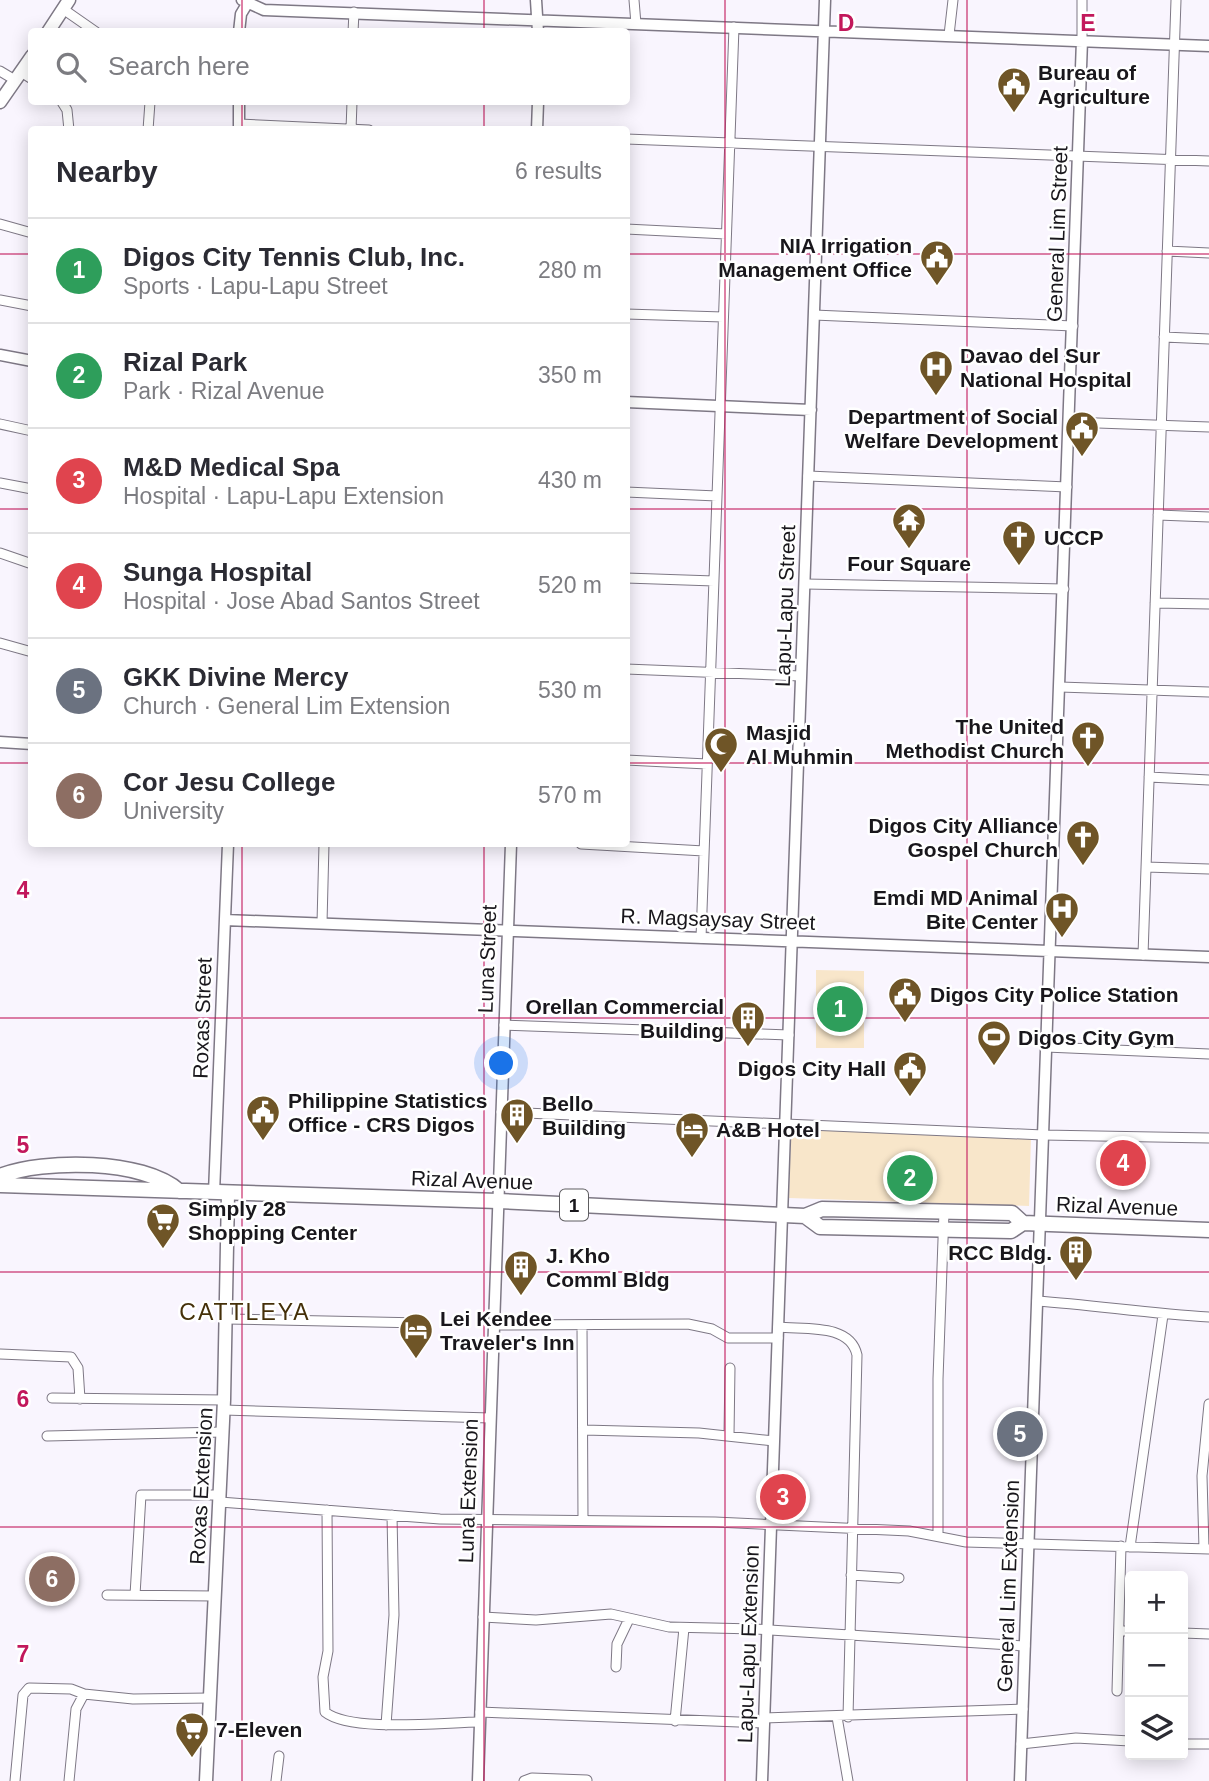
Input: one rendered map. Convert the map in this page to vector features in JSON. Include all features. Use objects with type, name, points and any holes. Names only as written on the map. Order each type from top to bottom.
[{"type":"main road","points":[[51,28],[66,5]]},
{"type":"main road","points":[[0,102],[22,77]]},
{"type":"main road","name":"Rizal Avenue","points":[[0,1177],[51,1166],[112,1168],[151,1175],[180,1192]]},
{"type":"main road","name":"Rizal Avenue","points":[[0,1185],[498,1201],[805,1216],[822,1209],[1012,1213],[1023,1223]]},
{"type":"main road","name":"Roxas Extension","points":[[206,1781],[224,1405],[226,1319],[221,1193]]},
{"type":"main road","points":[[912,1211],[912,1230]]},
{"type":"main road","name":"Rizal Avenue","points":[[805,1216],[820,1227],[1011,1231],[1023,1223],[1209,1230]]},
{"type":"street","points":[[536,0],[538,28]]},
{"type":"street","points":[[634,0],[636,24]]},
{"type":"street","name":"Lapu-Lapu Street","points":[[782,1214],[825,0]]},
{"type":"street","points":[[949,35],[953,0]]},
{"type":"street","name":"General Lim Street","points":[[1040,1224],[1080,156],[1082,0]]},
{"type":"street","points":[[1143,955],[1177,0]]},
{"type":"street","points":[[239,28],[244,2],[264,10],[1209,46]]},
{"type":"street","points":[[66,5],[92,28]]},
{"type":"street","points":[[353,28],[354,12]]},
{"type":"street","points":[[701,938],[734,27]]},
{"type":"street","points":[[0,71],[22,77]]},
{"type":"street","points":[[64,105],[69,126]]},
{"type":"street","points":[[148,126],[150,105]]},
{"type":"street","points":[[239,105],[239,126]]},
{"type":"street","points":[[351,126],[352,105]]},
{"type":"street","points":[[537,126],[538,105]]},
{"type":"street","points":[[630,139],[1209,161]]},
{"type":"street","points":[[0,224],[28,232]]},
{"type":"street","points":[[630,229],[726,234]]},
{"type":"street","points":[[1167,251],[1209,253]]},
{"type":"street","points":[[0,300],[28,305]]},
{"type":"street","points":[[630,314],[723,317]]},
{"type":"street","points":[[814,315],[1073,326]]},
{"type":"street","points":[[1164,337],[1209,339]]},
{"type":"street","points":[[0,355],[28,360]]},
{"type":"street","points":[[630,402],[811,410]]},
{"type":"street","points":[[1070,422],[1209,427]]},
{"type":"street","points":[[0,424],[28,430]]},
{"type":"street","points":[[808,476],[1067,487]]},
{"type":"street","points":[[0,483],[28,488]]},
{"type":"street","points":[[630,492],[717,496]]},
{"type":"street","points":[[1158,515],[1209,517]]},
{"type":"street","points":[[0,553],[28,563]]},
{"type":"street","points":[[630,578],[714,581]]},
{"type":"street","points":[[805,584],[1063,589]]},
{"type":"street","points":[[1155,603],[1209,604]]},
{"type":"street","points":[[0,643],[28,651]]},
{"type":"street","points":[[630,670],[801,676]]},
{"type":"street","points":[[1060,687],[1209,692]]},
{"type":"street","points":[[0,742],[28,744]]},
{"type":"street","points":[[630,760],[707,764]]},
{"type":"street","points":[[1149,777],[1209,779]]},
{"type":"street","name":"Roxas Street","points":[[221,1193],[228,847]]},
{"type":"street","points":[[322,923],[324,847]]},
{"type":"street","name":"Luna Street","points":[[498,1201],[510,847]]},
{"type":"street","points":[[630,847],[704,851]]},
{"type":"street","points":[[1146,867],[1209,869]]},
{"type":"street","name":"R. Magsaysay Street","points":[[225,920],[1209,957]]},
{"type":"street","points":[[504,1025],[789,1035]]},
{"type":"street","points":[[1046,1047],[1209,1054]]},
{"type":"street","points":[[501,1112],[1043,1135],[1209,1138]]},
{"type":"street","name":"Luna Extension","points":[[478,1781],[498,1201]]},
{"type":"street","points":[[938,1535],[938,1367],[944,1212]]},
{"type":"street","name":"Lapu-Lapu Extension","points":[[762,1781],[782,1214]]},
{"type":"street","name":"General Lim Extension","points":[[1020,1781],[1040,1224]]},
{"type":"street","points":[[1037,1301],[1114,1306],[1143,1314],[1209,1317]]},
{"type":"street","points":[[1117,1691],[1118,1630],[1126,1546],[1163,1315]]},
{"type":"street","points":[[226,1319],[422,1323]]},
{"type":"street","points":[[493,1325],[694,1324],[728,1338],[778,1333],[843,1335],[855,1346],[857,1364],[848,1717]]},
{"type":"street","points":[[582,1325],[583,1520]]},
{"type":"street","points":[[0,1354],[71,1357],[78,1368],[80,1399]]},
{"type":"street","points":[[729,1435],[730,1368]]},
{"type":"street","points":[[52,1398],[490,1418]]},
{"type":"street","points":[[135,1595],[141,1495],[220,1498],[327,1510],[487,1520],[771,1524],[938,1535],[966,1542],[1206,1549],[1202,1476],[1209,1404]]},
{"type":"street","points":[[584,1430],[729,1435],[774,1441]]},
{"type":"street","points":[[47,1436],[129,1432],[223,1432]]},
{"type":"street","points":[[327,1510],[328,1651],[323,1677],[324,1709],[336,1718],[386,1725],[480,1717],[764,1721],[1023,1709]]},
{"type":"street","points":[[386,1725],[394,1615],[392,1515]]},
{"type":"street","points":[[851,1575],[899,1578]]},
{"type":"street","points":[[107,1595],[215,1596]]},
{"type":"street","points":[[483,1617],[536,1620],[601,1614],[684,1628],[768,1630],[1025,1646]]},
{"type":"street","points":[[616,1667],[620,1635],[629,1619]]},
{"type":"street","points":[[675,1721],[684,1628]]},
{"type":"street","points":[[1118,1630],[1125,1631]]},
{"type":"street","points":[[1188,1633],[1209,1634]]},
{"type":"street","points":[[15,1781],[23,1695],[29,1688],[71,1689],[84,1695],[146,1700],[209,1698]]},
{"type":"street","points":[[69,1781],[76,1709],[84,1695]]},
{"type":"street","points":[[837,1717],[848,1781]]},
{"type":"street","points":[[1021,1744],[1076,1738],[1125,1741]]},
{"type":"street","points":[[1188,1744],[1209,1744]]},
{"type":"street","points":[[276,1781],[279,1756]]},
{"type":"street","points":[[524,1781],[532,1778],[587,1780]]},
{"type":"shaded area","points":[[816,970],[864,971],[864,1048],[816,1048]]},
{"type":"shaded area","points":[[791,1129],[1031,1137],[1029,1206],[789,1198]]},
{"type":"place","name":"Bureau of Agriculture","points":[[1014,114]]},
{"type":"place","name":"NIA Irrigation Management Office","points":[[937,287]]},
{"type":"place","name":"Davao del Sur National Hospital","points":[[936,397]]},
{"type":"place","name":"Department of Social Welfare Development","points":[[1082,458]]},
{"type":"place","name":"Four Square","points":[[909,550]]},
{"type":"place","name":"UCCP","points":[[1019,567]]},
{"type":"place","name":"The United Methodist Church","points":[[1088,768]]},
{"type":"place","name":"Masjid Al Muhmin","points":[[721,774]]},
{"type":"place","name":"Digos City Alliance Gospel Church","points":[[1083,867]]},
{"type":"place","name":"Emdi MD Animal Bite Center","points":[[1062,939]]},
{"type":"place","name":"Digos City Tennis Club, Inc.","points":[[840,1009]]},
{"type":"place","name":"Digos City Police Station","points":[[905,1024]]},
{"type":"place","name":"Orellan Commercial Building","points":[[748,1048]]},
{"type":"place","name":"Digos City Gym","points":[[994,1067]]},
{"type":"place","name":"Digos City Hall","points":[[910,1098]]},
{"type":"place","name":"Philippine Statistics Office - CRS Digos","points":[[263,1142]]},
{"type":"place","name":"Bello Building","points":[[517,1145]]},
{"type":"place","name":"A&B Hotel","points":[[692,1159]]},
{"type":"place","name":"Sunga Hospital","points":[[1123,1163]]},
{"type":"place","name":"Rizal Park","points":[[910,1178]]},
{"type":"place","name":"Simply 28 Shopping Center","points":[[163,1250]]},
{"type":"place","name":"RCC Bldg.","points":[[1076,1282]]},
{"type":"place","name":"J. Kho Comml Bldg","points":[[521,1297]]},
{"type":"place","name":"Lei Kendee Traveler's Inn","points":[[416,1360]]},
{"type":"place","name":"GKK Divine Mercy","points":[[1020,1434]]},
{"type":"place","name":"M&D Medical Spa","points":[[783,1497]]},
{"type":"place","name":"Cor Jesu College","points":[[52,1579]]},
{"type":"place","name":"7-Eleven","points":[[192,1759]]},
{"type":"district","name":"CATTLEYA","points":[[245,1312]]}]
